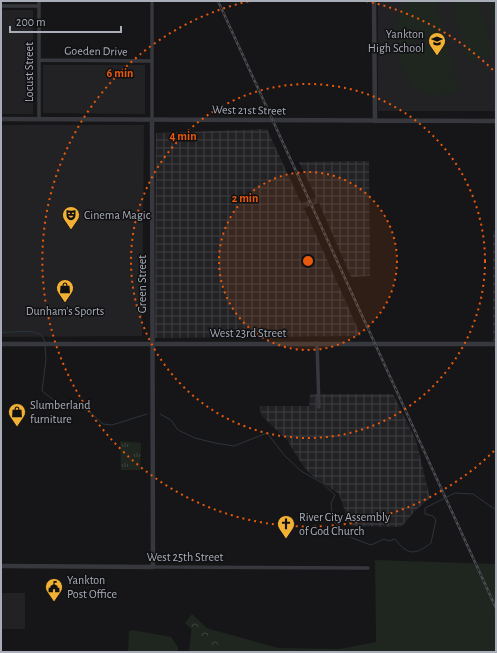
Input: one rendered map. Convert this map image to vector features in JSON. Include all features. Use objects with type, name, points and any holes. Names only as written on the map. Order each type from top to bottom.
[{"type":"street","name":"Locust Street","points":[[39,1],[39,119]]},
{"type":"street","name":"Green Street","points":[[152,1],[151,344],[153,567]]},
{"type":"street","points":[[374,1],[374,121]]},
{"type":"street","points":[[1,6],[39,6]]},
{"type":"street","name":"Goeden Drive","points":[[40,60],[152,61]]},
{"type":"street","name":"West 21st Street","points":[[1,119],[496,121]]},
{"type":"street","points":[[318,343],[319,407]]},
{"type":"street","name":"West 23rd Street","points":[[1,344],[496,344]]},
{"type":"street","name":"West 25th Street","points":[[1,566],[368,568]]},
{"type":"shaded area","name":"Yankton High School","points":[[378,1],[496,1],[496,111],[378,111]]},
{"type":"shaded area","points":[[1,10],[33,10],[33,114],[1,114]]},
{"type":"shaded area","points":[[43,65],[145,65],[145,114],[43,113]]},
{"type":"shaded area","points":[[1,125],[144,125],[142,336],[1,337]]},
{"type":"shaded area","points":[[267,129],[301,203],[316,197],[299,162],[369,161],[370,276],[351,277],[319,203],[304,208],[361,336],[155,338],[156,133]]},
{"type":"shaded area","points":[[493,231],[496,231],[496,341],[493,341]]},
{"type":"shaded area","points":[[310,394],[393,394],[416,440],[430,498],[416,510],[401,527],[350,526],[339,494],[310,474],[287,440],[261,415],[260,406],[309,406]]},
{"type":"shaded area","points":[[1,593],[25,593],[25,629],[1,629]]},
{"type":"green space","points":[[408,1],[435,1],[444,31],[442,34],[399,45],[397,27],[399,16]]},
{"type":"green space","points":[[461,1],[479,1],[494,55],[468,62],[452,4]]},
{"type":"green space","points":[[488,1],[496,1],[496,30]]},
{"type":"green space","points":[[444,43],[448,45],[459,93],[446,95],[426,94],[412,85],[406,77],[398,55]]},
{"type":"green space","points":[[120,441],[141,443],[140,470],[121,470]]},
{"type":"green space","points":[[375,560],[496,564],[496,652],[189,652],[192,624],[278,648],[340,649],[376,642]]},
{"type":"green space","points":[[192,614],[222,643],[215,652],[185,623]]},
{"type":"green space","points":[[132,630],[171,637],[178,647],[178,652],[128,652],[129,631]]},
{"type":"waterway","points":[[1,332],[33,332],[43,337],[45,342]]},
{"type":"waterway","points":[[45,345],[46,359],[42,391],[60,405],[73,404],[90,412],[103,424],[112,425],[147,414]]},
{"type":"waterway","points":[[160,414],[171,420],[178,430],[195,438],[215,443],[234,446],[267,433],[285,456],[301,471],[322,483],[335,495],[331,503],[333,521],[352,538],[371,545],[384,539],[389,541],[395,539],[408,551],[412,552],[425,547],[431,543],[436,520],[433,516],[425,514],[425,508],[455,493],[473,494],[496,510]]},
{"type":"railway","points":[[218,1],[496,608]]},
{"type":"place","name":"Yankton High School","points":[[437,56]]},
{"type":"place","name":"Cinema Magic","points":[[71,230]]},
{"type":"place","name":"Dunham's Sports","points":[[65,303]]},
{"type":"place","name":"Slumberland furniture","points":[[17,427]]},
{"type":"place","name":"River City Assembly of God Church","points":[[286,539]]},
{"type":"place","name":"Yankton Post Office","points":[[54,602]]}]
